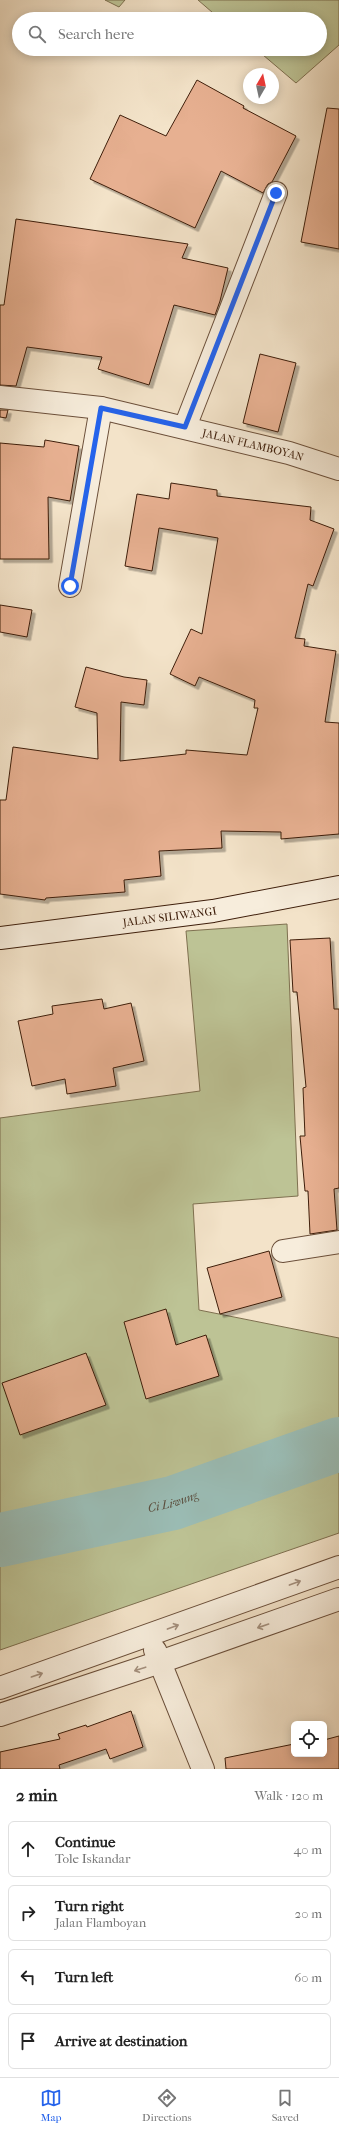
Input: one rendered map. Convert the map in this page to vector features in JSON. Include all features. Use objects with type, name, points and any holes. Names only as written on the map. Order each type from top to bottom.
[{"type":"street","points":[[185,427],[276,193]]},
{"type":"street","name":"JALAN FLAMBOYAN","points":[[0,397],[101,408],[289,453],[339,469]]},
{"type":"street","points":[[70,586],[101,408]]},
{"type":"street","name":"JALAN SILIWANGI","points":[[0,938],[213,911],[339,887]]},
{"type":"street","points":[[283,1251],[339,1242]]},
{"type":"street","points":[[0,1688],[339,1567]]},
{"type":"street","points":[[0,1715],[160,1662],[339,1599]]},
{"type":"street","points":[[149,1636],[202,1769]]},
{"type":"green space","points":[[105,0],[125,0],[119,7]]},
{"type":"green space","points":[[198,0],[339,0],[339,45],[327,56],[327,12],[212,12]]},
{"type":"green space","points":[[264,56],[327,56],[296,83]]},
{"type":"green space","points":[[287,924],[298,1196],[193,1204],[199,1310],[339,1338],[339,1533],[0,1650],[0,1118],[200,1091],[186,931]]},
{"type":"building","points":[[197,80],[244,106],[243,108],[296,136],[272,182],[268,184],[263,193],[221,171],[195,228],[90,179],[120,115],[166,136]]},
{"type":"building","points":[[327,108],[339,109],[339,249],[301,242]]},
{"type":"building","points":[[16,219],[188,244],[182,258],[228,268],[215,315],[174,305],[149,385],[98,369],[102,357],[27,347],[16,386],[0,385],[0,305],[4,305]]},
{"type":"building","points":[[260,354],[296,363],[278,432],[243,423]]},
{"type":"building","points":[[0,410],[8,410],[6,418],[0,417]]},
{"type":"building","points":[[45,440],[79,446],[70,501],[48,497],[49,559],[0,559],[0,443],[44,447]]},
{"type":"building","points":[[171,483],[217,490],[217,496],[311,507],[310,520],[334,529],[313,586],[308,584],[295,638],[305,639],[304,646],[336,651],[325,722],[339,723],[339,834],[281,839],[281,832],[221,831],[222,848],[159,851],[161,876],[124,880],[125,892],[46,898],[45,900],[0,894],[0,800],[6,800],[13,747],[98,759],[97,713],[75,707],[86,667],[124,677],[147,680],[144,705],[121,702],[120,761],[186,754],[186,750],[247,755],[258,708],[254,708],[255,700],[199,677],[195,686],[170,674],[191,629],[202,634],[218,538],[159,528],[152,571],[125,566],[137,494],[169,499]]},
{"type":"building","points":[[0,605],[32,610],[27,637],[0,632]]},
{"type":"building","points":[[330,938],[334,1009],[339,1009],[339,1188],[334,1189],[337,1230],[310,1234],[308,1191],[305,1191],[300,1136],[305,1136],[303,1088],[306,1087],[297,992],[293,992],[290,940]]},
{"type":"building","points":[[102,999],[104,1009],[131,1003],[144,1061],[113,1068],[116,1086],[67,1094],[65,1079],[32,1086],[18,1021],[53,1014],[52,1006]]},
{"type":"building","points":[[269,1251],[282,1297],[220,1314],[207,1268]]},
{"type":"building","points":[[166,1309],[176,1345],[206,1335],[219,1376],[146,1399],[124,1322]]},
{"type":"building","points":[[86,1353],[106,1405],[20,1435],[2,1383]]},
{"type":"building","points":[[131,1711],[143,1747],[110,1759],[106,1749],[59,1765],[60,1769],[0,1769],[0,1752],[60,1739],[58,1734],[86,1725],[87,1727]]},
{"type":"building","points":[[339,1736],[339,1769],[226,1769],[225,1758],[291,1745],[291,1757],[327,1757],[327,1739]]},
{"type":"waterway","name":"Ci Liwung","points":[[0,1540],[173,1503],[339,1444]]},
{"type":"route","points":[[70,586],[101,408],[185,427],[276,193]]}]
